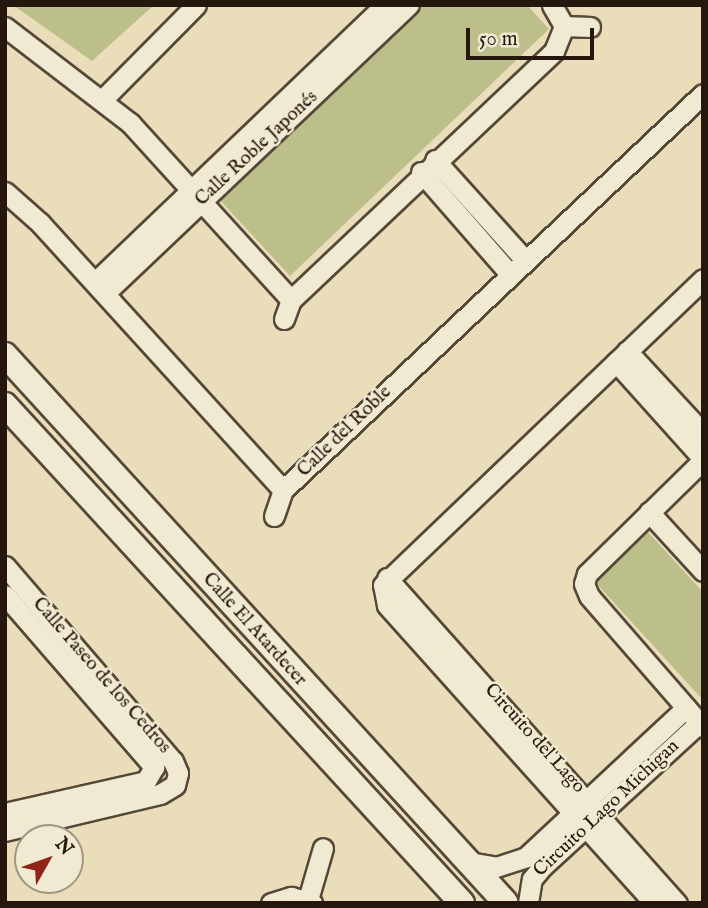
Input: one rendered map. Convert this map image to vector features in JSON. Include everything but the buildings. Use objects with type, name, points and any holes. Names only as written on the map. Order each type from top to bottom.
[{"type":"street","points":[[103,99],[196,5]]},
{"type":"street","name":"Calle Roble Japonés","points":[[315,84],[385,5]]},
{"type":"street","name":"Calle Roble Japonés","points":[[100,288],[315,84],[409,5]]},
{"type":"street","points":[[552,5],[564,26]]},
{"type":"street","points":[[564,26],[590,27]]},
{"type":"street","points":[[284,319],[291,300],[428,166],[554,51],[564,26]]},
{"type":"street","points":[[5,27],[103,99],[197,195],[291,300]]},
{"type":"street","name":"Calle del Roble","points":[[5,192],[100,288],[284,490],[703,94]]},
{"type":"street","points":[[428,166],[525,260]]},
{"type":"street","points":[[428,166],[510,274]]},
{"type":"street","name":"Circuito del Lago","points":[[677,903],[588,812],[387,578],[703,279]]},
{"type":"street","name":"Calle El Atardecer","points":[[5,355],[506,903]]},
{"type":"street","points":[[622,357],[703,433]]},
{"type":"street","points":[[622,357],[703,460],[587,575],[585,589],[696,719]]},
{"type":"street","name":"Calle El Atardecer","points":[[5,405],[462,903]]},
{"type":"street","points":[[274,516],[284,490]]},
{"type":"street","points":[[649,512],[703,571]]},
{"type":"street","name":"Calle Paseo de los Cedros","points":[[5,566],[16,598],[151,761],[153,773],[146,781],[5,813]]},
{"type":"street","name":"Calle Paseo de los Cedros","points":[[5,831],[160,794],[176,780],[173,761],[16,598]]},
{"type":"street","points":[[304,731],[326,709]]},
{"type":"street","name":"Circuito Lago Michigan","points":[[470,862],[496,867],[526,856],[588,812],[696,719]]},
{"type":"street","points":[[153,773],[176,780]]},
{"type":"street","name":"Circuito del Lago","points":[[588,812],[654,903]]},
{"type":"street","name":"Circuito Lago Michigan","points":[[528,903],[532,879],[588,812]]},
{"type":"street","points":[[271,903],[308,901],[323,848]]},
{"type":"green space","points":[[13,5],[154,5],[92,61]]},
{"type":"green space","points":[[416,5],[527,5],[549,29],[290,276],[217,197]]},
{"type":"green space","points":[[648,532],[703,592],[703,700],[594,581]]}]
